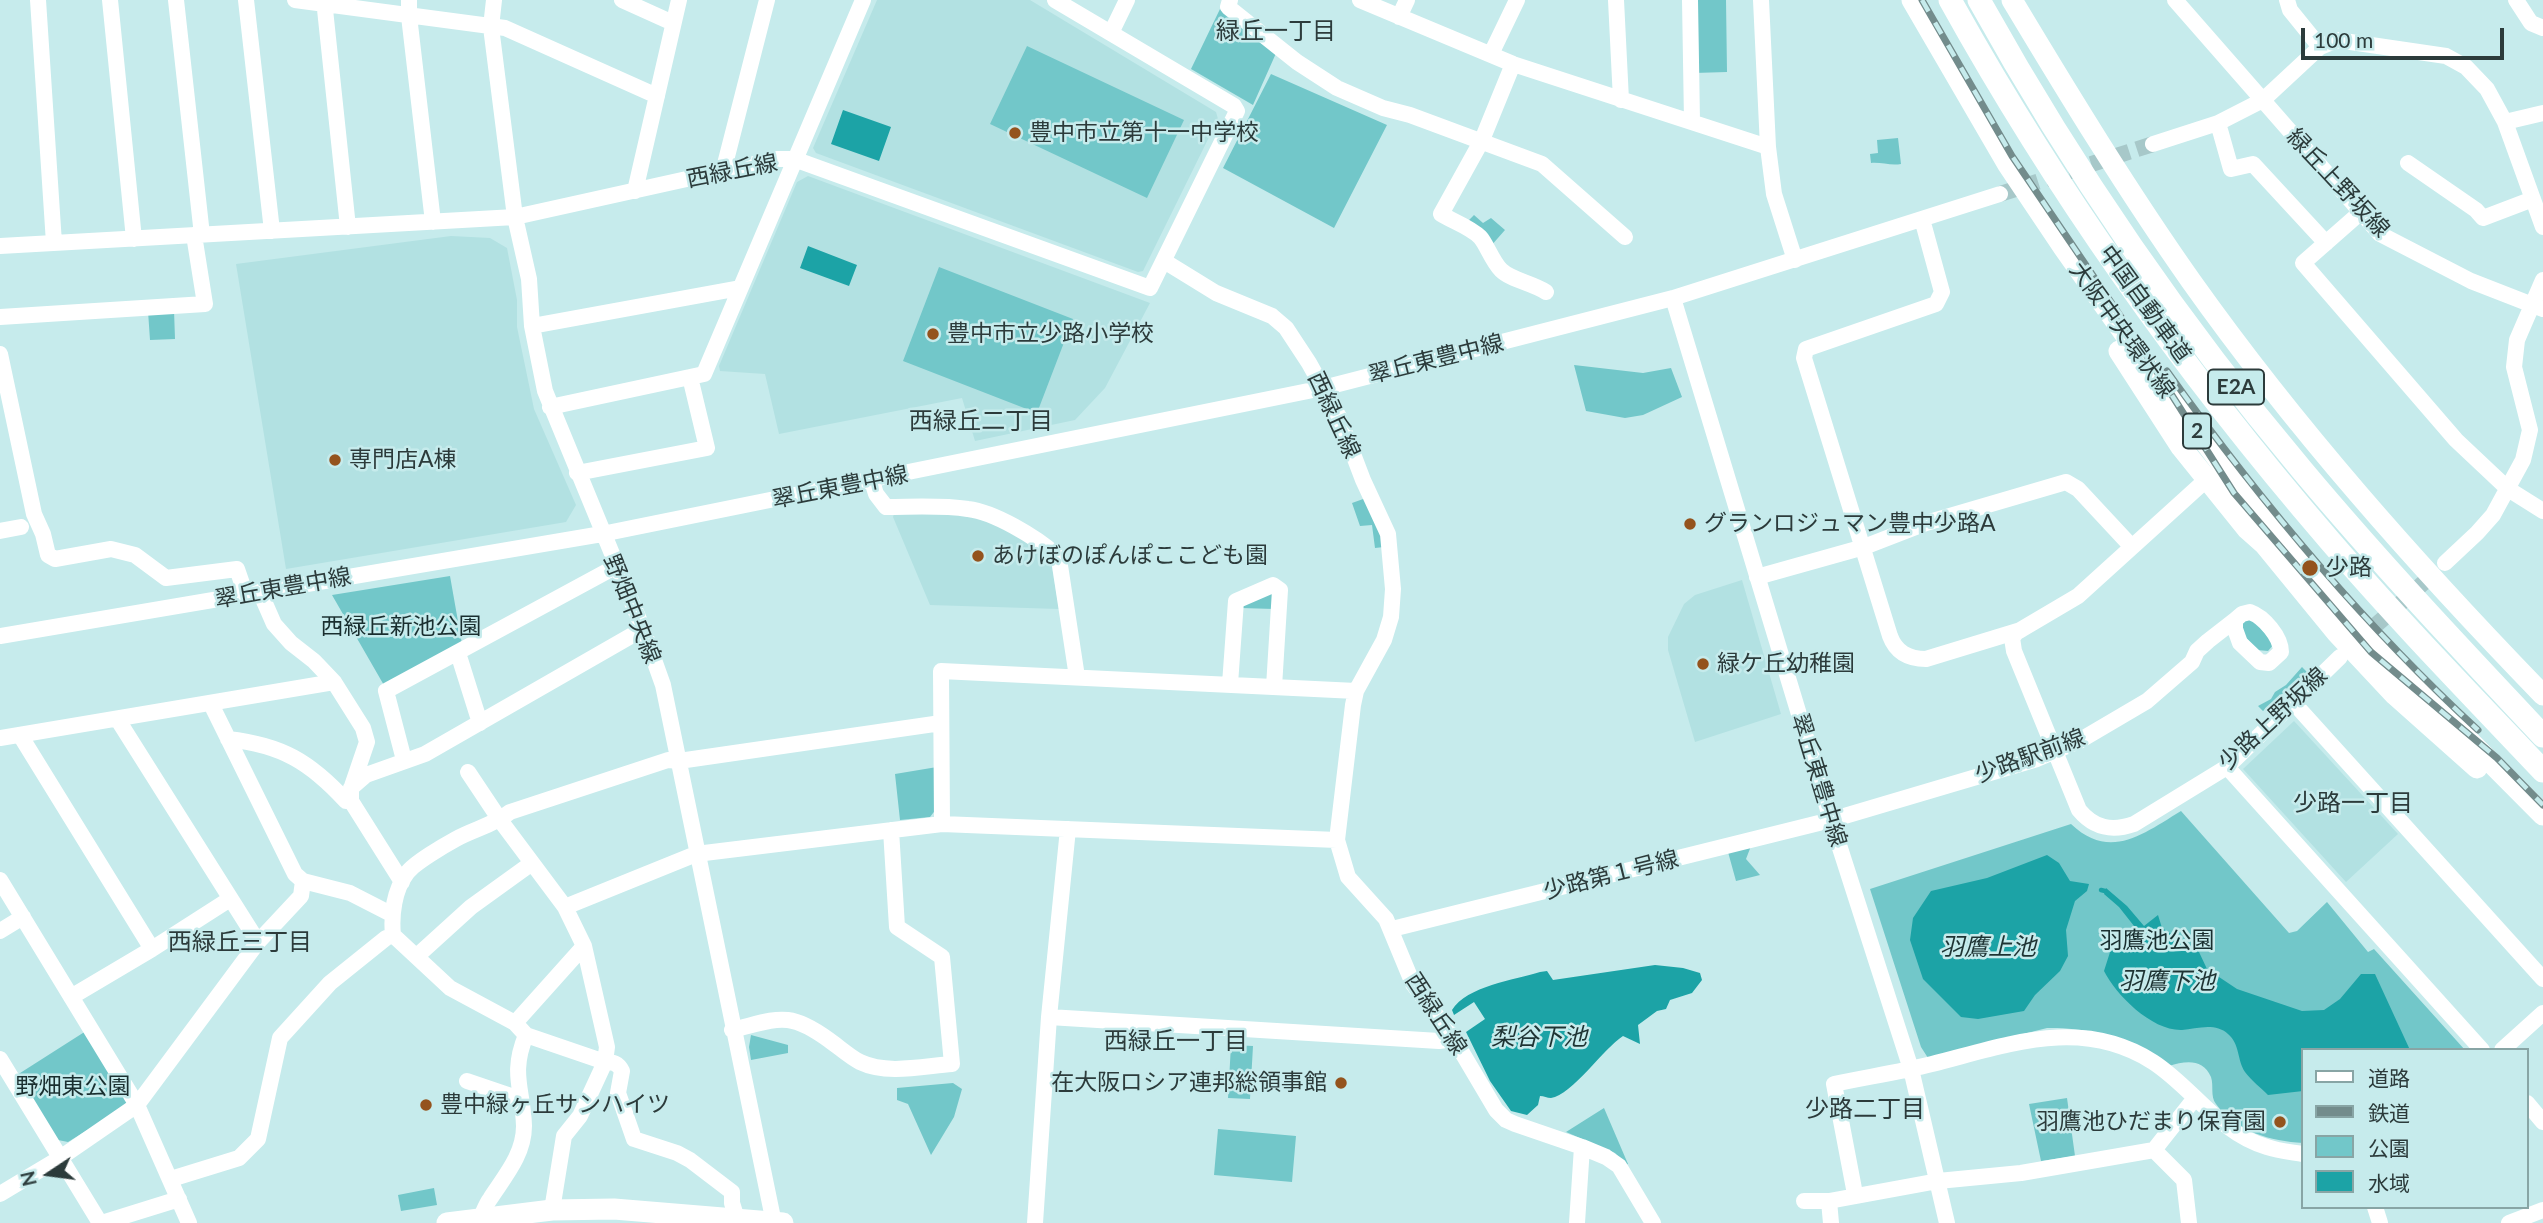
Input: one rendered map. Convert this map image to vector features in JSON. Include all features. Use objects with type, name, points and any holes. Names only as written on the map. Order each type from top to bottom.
[{"type":"highway","name":"中国自動車道","points":[[1950,0],[1998,84],[2085,221],[2227,416],[2330,541],[2543,771]]},
{"type":"highway","name":"中国自動車道","points":[[1979,0],[2087,179],[2249,405],[2379,559],[2543,736]]},
{"type":"main road","name":"大阪中央環状線","points":[[1912,0],[1983,122],[2038,208],[2127,338],[2242,491],[2375,646],[2543,815]]},
{"type":"main road","points":[[2012,0],[2127,186],[2191,281],[2270,385],[2408,550],[2543,695]]},
{"type":"main road","points":[[2038,208],[2064,263],[2092,312],[2206,480],[2395,695],[2482,772],[2526,798]]},
{"type":"main road","points":[[447,1223],[552,1210],[614,1209],[777,1223]]},
{"type":"street","points":[[38,0],[54,243]]},
{"type":"street","points":[[110,0],[134,239]]},
{"type":"street","points":[[0,317],[205,304],[176,0]]},
{"type":"street","points":[[246,0],[272,231]]},
{"type":"street","points":[[295,0],[409,8],[505,28],[657,96]]},
{"type":"street","name":"野畑中央線","points":[[494,0],[491,27],[515,217],[529,279],[532,326],[550,407],[643,629],[663,685],[732,1030],[777,1223]]},
{"type":"street","points":[[622,0],[673,23]]},
{"type":"street","points":[[635,191],[679,0]]},
{"type":"street","points":[[723,172],[767,0]]},
{"type":"street","points":[[550,407],[704,374],[793,159],[863,0]]},
{"type":"street","points":[[1055,0],[1234,106],[1237,111],[1164,261]]},
{"type":"street","points":[[1111,33],[1127,0]]},
{"type":"street","points":[[1230,0],[1228,7],[1337,88],[1383,108],[1410,114],[1542,164],[1625,237]]},
{"type":"street","points":[[1360,0],[1513,64],[1768,147]]},
{"type":"street","points":[[1399,18],[1407,0]]},
{"type":"street","points":[[1491,54],[1517,0]]},
{"type":"street","points":[[1616,0],[1621,100]]},
{"type":"street","points":[[1690,0],[1692,121]]},
{"type":"street","points":[[1761,0],[1768,147],[1774,194],[1795,260]]},
{"type":"street","name":"緑丘上野坂線","points":[[2175,0],[2380,234],[2471,281],[2537,308]]},
{"type":"street","points":[[2287,0],[2290,10],[2320,47]]},
{"type":"street","points":[[2516,0],[2531,23],[2543,28]]},
{"type":"street","points":[[323,2],[348,226]]},
{"type":"street","points":[[409,8],[433,222]]},
{"type":"street","points":[[2153,144],[2218,123],[2263,100],[2320,47],[2337,40],[2446,56],[2466,67],[2487,89],[2505,122],[2543,227]]},
{"type":"street","points":[[1513,64],[1482,140],[1441,214],[1480,237],[1502,272],[1519,281],[1532,283],[1546,292]]},
{"type":"street","points":[[2505,122],[2543,113]]},
{"type":"street","points":[[2218,123],[2231,169],[2253,164],[2326,243]]},
{"type":"street","name":"西緑丘線","points":[[0,246],[515,217],[777,159],[793,159],[1150,288],[1164,261],[1216,293],[1272,316],[1286,328],[1339,417],[1363,480],[1384,523],[1391,553],[1392,605],[1388,630],[1379,652],[1356,691],[1351,715],[1337,840],[1348,877],[1363,895],[1381,910],[1392,929],[1413,984],[1454,1039],[1500,1116],[1606,1157],[1619,1166],[1653,1223]]},
{"type":"street","points":[[2408,163],[2476,210],[2483,218],[2533,199]]},
{"type":"street","name":"翠丘東豊中線","points":[[0,636],[602,534],[1323,388],[1673,298],[2000,194]]},
{"type":"street","points":[[2361,212],[2303,263],[2456,440],[2508,489],[2543,511]]},
{"type":"street","points":[[1922,219],[1942,292],[1936,304],[1806,349],[1804,358],[1890,636],[1898,650],[1917,659],[1926,659],[2021,629],[2069,602],[2206,480]]},
{"type":"street","points":[[2445,563],[2486,523],[2523,460],[2530,430],[2514,367],[2517,340],[2537,308],[2543,279]]},
{"type":"street","points":[[532,326],[740,288]]},
{"type":"street","name":"翠丘東豊中線","points":[[1673,298],[1831,820],[1911,1069],[1947,1223]]},
{"type":"street","points":[[0,354],[34,514],[48,555],[55,559],[111,549],[135,555],[166,578],[237,569],[274,624],[334,682],[363,728],[366,742],[351,794],[402,883]]},
{"type":"street","points":[[577,473],[707,448],[690,377]]},
{"type":"street","points":[[872,481],[876,494],[886,507],[939,507],[980,512],[1014,527],[1056,555],[1059,559],[1077,677]]},
{"type":"street","points":[[1757,577],[1864,547],[1926,523],[2066,482],[2078,489],[2132,547]]},
{"type":"street","points":[[0,531],[20,527]]},
{"type":"street","points":[[404,760],[386,691],[615,567]]},
{"type":"street","points":[[1230,684],[1236,601],[1273,585],[1280,590],[1275,687]]},
{"type":"street","points":[[2245,612],[2257,614],[2278,638],[2281,652],[2273,661],[2263,663],[2240,643],[2235,620],[2245,612]]},
{"type":"street","name":"少路駅前線","points":[[1831,820],[2054,752],[2080,741],[2147,701],[2192,662],[2197,651],[2235,620]]},
{"type":"street","points":[[228,739],[254,742],[284,752],[317,771],[346,801],[366,775],[425,754],[643,629]]},
{"type":"street","name":"少路上野坂線","points":[[2021,629],[2012,638],[2012,646],[2079,810],[2094,824],[2110,829],[2134,824],[2227,767],[2340,657]]},
{"type":"street","points":[[2192,662],[2203,657],[2224,640],[2240,643]]},
{"type":"street","points":[[458,653],[480,723]]},
{"type":"street","points":[[942,824],[941,671],[1356,691]]},
{"type":"street","points":[[0,738],[334,682]]},
{"type":"street","points":[[2292,701],[2543,979]]},
{"type":"street","points":[[211,704],[295,874],[303,881],[350,893],[391,914]]},
{"type":"street","points":[[118,720],[258,942]]},
{"type":"street","points":[[737,1219],[732,1192],[677,1153],[634,1139],[618,1093],[622,1071],[614,1062],[605,1062],[520,1029],[450,988],[393,935],[391,914],[402,883],[408,871],[456,839],[500,820],[510,812],[668,760],[679,761],[942,723]]},
{"type":"street","points":[[20,735],[152,949]]},
{"type":"street","points":[[2227,767],[2480,1048]]},
{"type":"street","points":[[468,772],[565,908],[584,946],[607,1047],[605,1062],[580,1116],[564,1136],[552,1210]]},
{"type":"street","name":"少路第１号線","points":[[1392,929],[1831,820]]},
{"type":"street","points":[[565,908],[696,854],[942,824],[1337,840]]},
{"type":"street","points":[[1035,1223],[1049,1017],[1068,829]]},
{"type":"street","points":[[732,1030],[779,1019],[798,1021],[808,1025],[862,1063],[891,1069],[952,1064],[942,957],[898,927],[891,830]]},
{"type":"street","points":[[418,956],[471,907],[532,863]]},
{"type":"street","points":[[0,880],[137,1105],[190,1223]]},
{"type":"street","points":[[0,1194],[60,1158],[137,1105],[258,942],[301,896],[303,881]]},
{"type":"street","points":[[71,997],[230,898]]},
{"type":"street","points":[[0,931],[23,917]]},
{"type":"street","points":[[171,1180],[239,1158],[258,1139],[280,1038],[330,983],[393,935]]},
{"type":"street","points":[[480,1220],[487,1202],[514,1166],[524,1128],[516,1079],[520,1029],[584,946]]},
{"type":"street","points":[[2504,1048],[2543,1013]]},
{"type":"street","points":[[1049,1017],[1425,1041],[1454,1039]]},
{"type":"street","points":[[1855,1195],[1833,1084],[1911,1069],[2036,1038],[2084,1037],[2123,1046],[2155,1063],[2232,1130],[2265,1147],[2302,1154]]},
{"type":"street","points":[[0,1059],[101,1223],[179,1199]]},
{"type":"street","points":[[467,1081],[520,1099]]},
{"type":"street","points":[[1804,1200],[1829,1201],[1938,1181],[2021,1173],[2154,1150],[2195,1098]]},
{"type":"street","points":[[2529,1105],[2543,1122]]},
{"type":"street","points":[[1577,1223],[1582,1147]]},
{"type":"street","points":[[2154,1150],[2184,1180],[2189,1223]]},
{"type":"street","points":[[1829,1201],[1831,1223]]},
{"type":"street","points":[[2509,1223],[2543,1210]]},
{"type":"shaded area","name":"豊中市立第十一中学校","points":[[877,0],[1030,0],[1216,112],[1218,119],[1143,271],[1138,272],[816,153],[813,148]]},
{"type":"shaded area","name":"豊中市立少路小学校","points":[[808,176],[1150,303],[1105,388],[1075,420],[975,441],[962,398],[779,434],[765,374],[720,371],[719,366],[797,182]]},
{"type":"shaded area","points":[[451,236],[490,238],[507,248],[517,300],[517,327],[534,409],[576,505],[566,522],[286,569],[236,264]]},
{"type":"shaded area","name":"あけぼのぽんぽここども園","points":[[895,511],[967,512],[996,524],[1042,551],[1051,561],[1059,609],[930,605],[893,517]]},
{"type":"shaded area","points":[[1742,580],[1781,714],[1695,742],[1668,650],[1668,637],[1684,604],[1695,595]]},
{"type":"shaded area","points":[[2294,721],[2398,834],[2346,882],[2243,769]]},
{"type":"green space","points":[[1694,0],[1726,0],[1727,72],[1694,73]]},
{"type":"green space","points":[[1220,9],[1277,51],[1253,105],[1191,69]]},
{"type":"green space","points":[[1027,46],[1184,120],[1147,198],[990,124]]},
{"type":"green space","name":"豊中市立第十一中学校","points":[[1271,74],[1387,125],[1334,228],[1223,168]]},
{"type":"green space","points":[[1898,138],[1901,164],[1871,163],[1870,154],[1878,153],[1877,140]]},
{"type":"green space","points":[[1474,215],[1483,223],[1491,218],[1505,230],[1490,247],[1467,222]]},
{"type":"green space","points":[[939,267],[1073,319],[1037,413],[903,361]]},
{"type":"green space","points":[[174,310],[175,339],[150,340],[148,311]]},
{"type":"green space","points":[[1574,365],[1643,373],[1671,368],[1682,397],[1643,415],[1625,418],[1586,411]]},
{"type":"green space","points":[[1366,498],[1378,521],[1384,547],[1375,548],[1372,525],[1360,526],[1352,503]]},
{"type":"green space","name":"西緑丘新池公園","points":[[450,576],[462,644],[385,687],[332,595]]},
{"type":"green space","points":[[1276,592],[1274,609],[1241,608],[1241,605]]},
{"type":"green space","points":[[2253,619],[2274,644],[2268,651],[2257,650],[2241,632],[2243,621]]},
{"type":"green space","points":[[2302,667],[2307,672],[2263,711],[2258,706],[2271,699]]},
{"type":"green space","points":[[937,767],[937,808],[930,817],[900,820],[895,774]]},
{"type":"green space","name":"羽鷹池公園","points":[[2181,811],[2289,933],[2297,931],[2327,902],[2368,952],[2374,949],[2463,1048],[2302,1048],[2302,1143],[2267,1137],[2234,1122],[2216,1104],[2211,1077],[2208,1071],[2198,1064],[2187,1062],[2169,1066],[2141,1047],[2108,1035],[2047,1028],[1928,1058],[1921,1047],[1870,889],[2071,824],[2085,835],[2099,841],[2113,842],[2126,840]]},
{"type":"green space","points":[[1751,846],[1746,859],[1760,875],[1736,881],[1728,852]]},
{"type":"green space","name":"野畑東公園","points":[[86,1031],[127,1099],[125,1107],[68,1142],[58,1140],[17,1075]]},
{"type":"green space","points":[[751,1035],[788,1045],[788,1053],[751,1060]]},
{"type":"green space","points":[[1231,1045],[1253,1046],[1250,1099],[1228,1098]]},
{"type":"green space","points":[[953,1083],[962,1089],[954,1117],[931,1155],[908,1104],[897,1100],[897,1088]]},
{"type":"green space","points":[[2067,1098],[2075,1156],[2041,1161],[2029,1104]]},
{"type":"green space","points":[[1604,1108],[1628,1164],[1626,1165],[1615,1153],[1566,1132]]},
{"type":"green space","points":[[1218,1129],[1296,1136],[1292,1182],[1214,1175]]},
{"type":"green space","points":[[434,1188],[437,1205],[401,1211],[398,1195]]},
{"type":"water","points":[[843,110],[891,127],[879,161],[831,144]]},
{"type":"water","points":[[808,246],[857,265],[849,286],[800,268]]},
{"type":"water","name":"羽鷹上池","points":[[2047,855],[2059,863],[2070,881],[2089,884],[2087,891],[2075,901],[2066,930],[2068,956],[2060,971],[2035,995],[2024,1011],[1978,1019],[1961,1017],[1923,979],[1910,940],[1913,918],[1931,891],[1987,878]]},
{"type":"water","name":"羽鷹下池","points":[[2106,888],[2127,906],[2144,926],[2158,915],[2162,928],[2199,952],[2207,969],[2237,989],[2302,1011],[2324,1010],[2340,999],[2361,974],[2375,974],[2409,1048],[2302,1048],[2302,1091],[2268,1095],[2245,1072],[2235,1042],[2223,1030],[2205,1027],[2182,1030],[2159,1025],[2136,1010],[2117,990],[2104,971],[2111,949],[2121,933],[2128,941],[2138,931],[2119,907],[2104,894]]},
{"type":"water","name":"梨谷下池","points":[[1655,965],[1700,973],[1702,980],[1692,993],[1670,1000],[1666,1009],[1657,1011],[1638,1025],[1640,1044],[1623,1036],[1568,1089],[1551,1098],[1540,1096],[1538,1105],[1527,1115],[1511,1111],[1490,1081],[1466,1032],[1485,1019],[1474,1002],[1454,1015],[1452,1010],[1468,995],[1540,972],[1547,971],[1553,980]]},
{"type":"waterway","points":[[2101,890],[2105,891]]},
{"type":"tunnel","points":[[2000,194],[2153,144]]},
{"type":"tunnel","points":[[2358,641],[2438,570]]},
{"type":"railway","points":[[1922,0],[2012,156],[2140,345],[2234,493],[2371,652],[2497,758],[2543,805]]},
{"type":"railway","points":[[2167,371],[2238,466],[2314,559],[2393,647],[2478,730]]},
{"type":"place","name":"豊中市立第十一中学校","points":[[1015,133]]},
{"type":"place","name":"豊中市立少路小学校","points":[[933,334]]},
{"type":"place","name":"専門店A棟","points":[[335,460]]},
{"type":"place","name":"グランロジュマン豊中少路A","points":[[1690,524]]},
{"type":"place","name":"あけぼのぽんぽここども園","points":[[978,556]]},
{"type":"place","name":"少路","points":[[2310,568]]},
{"type":"place","name":"緑ケ丘幼稚園","points":[[1703,664]]},
{"type":"place","name":"在大阪ロシア連邦総領事館","points":[[1341,1083]]},
{"type":"place","name":"豊中緑ヶ丘サンハイツ","points":[[426,1105]]},
{"type":"place","name":"羽鷹池ひだまり保育園","points":[[2280,1122]]},
{"type":"district","name":"緑丘一丁目","points":[[1276,31]]},
{"type":"district","name":"西緑丘二丁目","points":[[981,421]]},
{"type":"district","name":"少路一丁目","points":[[2353,803]]},
{"type":"district","name":"西緑丘三丁目","points":[[240,942]]},
{"type":"district","name":"西緑丘一丁目","points":[[1176,1041]]},
{"type":"district","name":"少路二丁目","points":[[1865,1109]]}]
